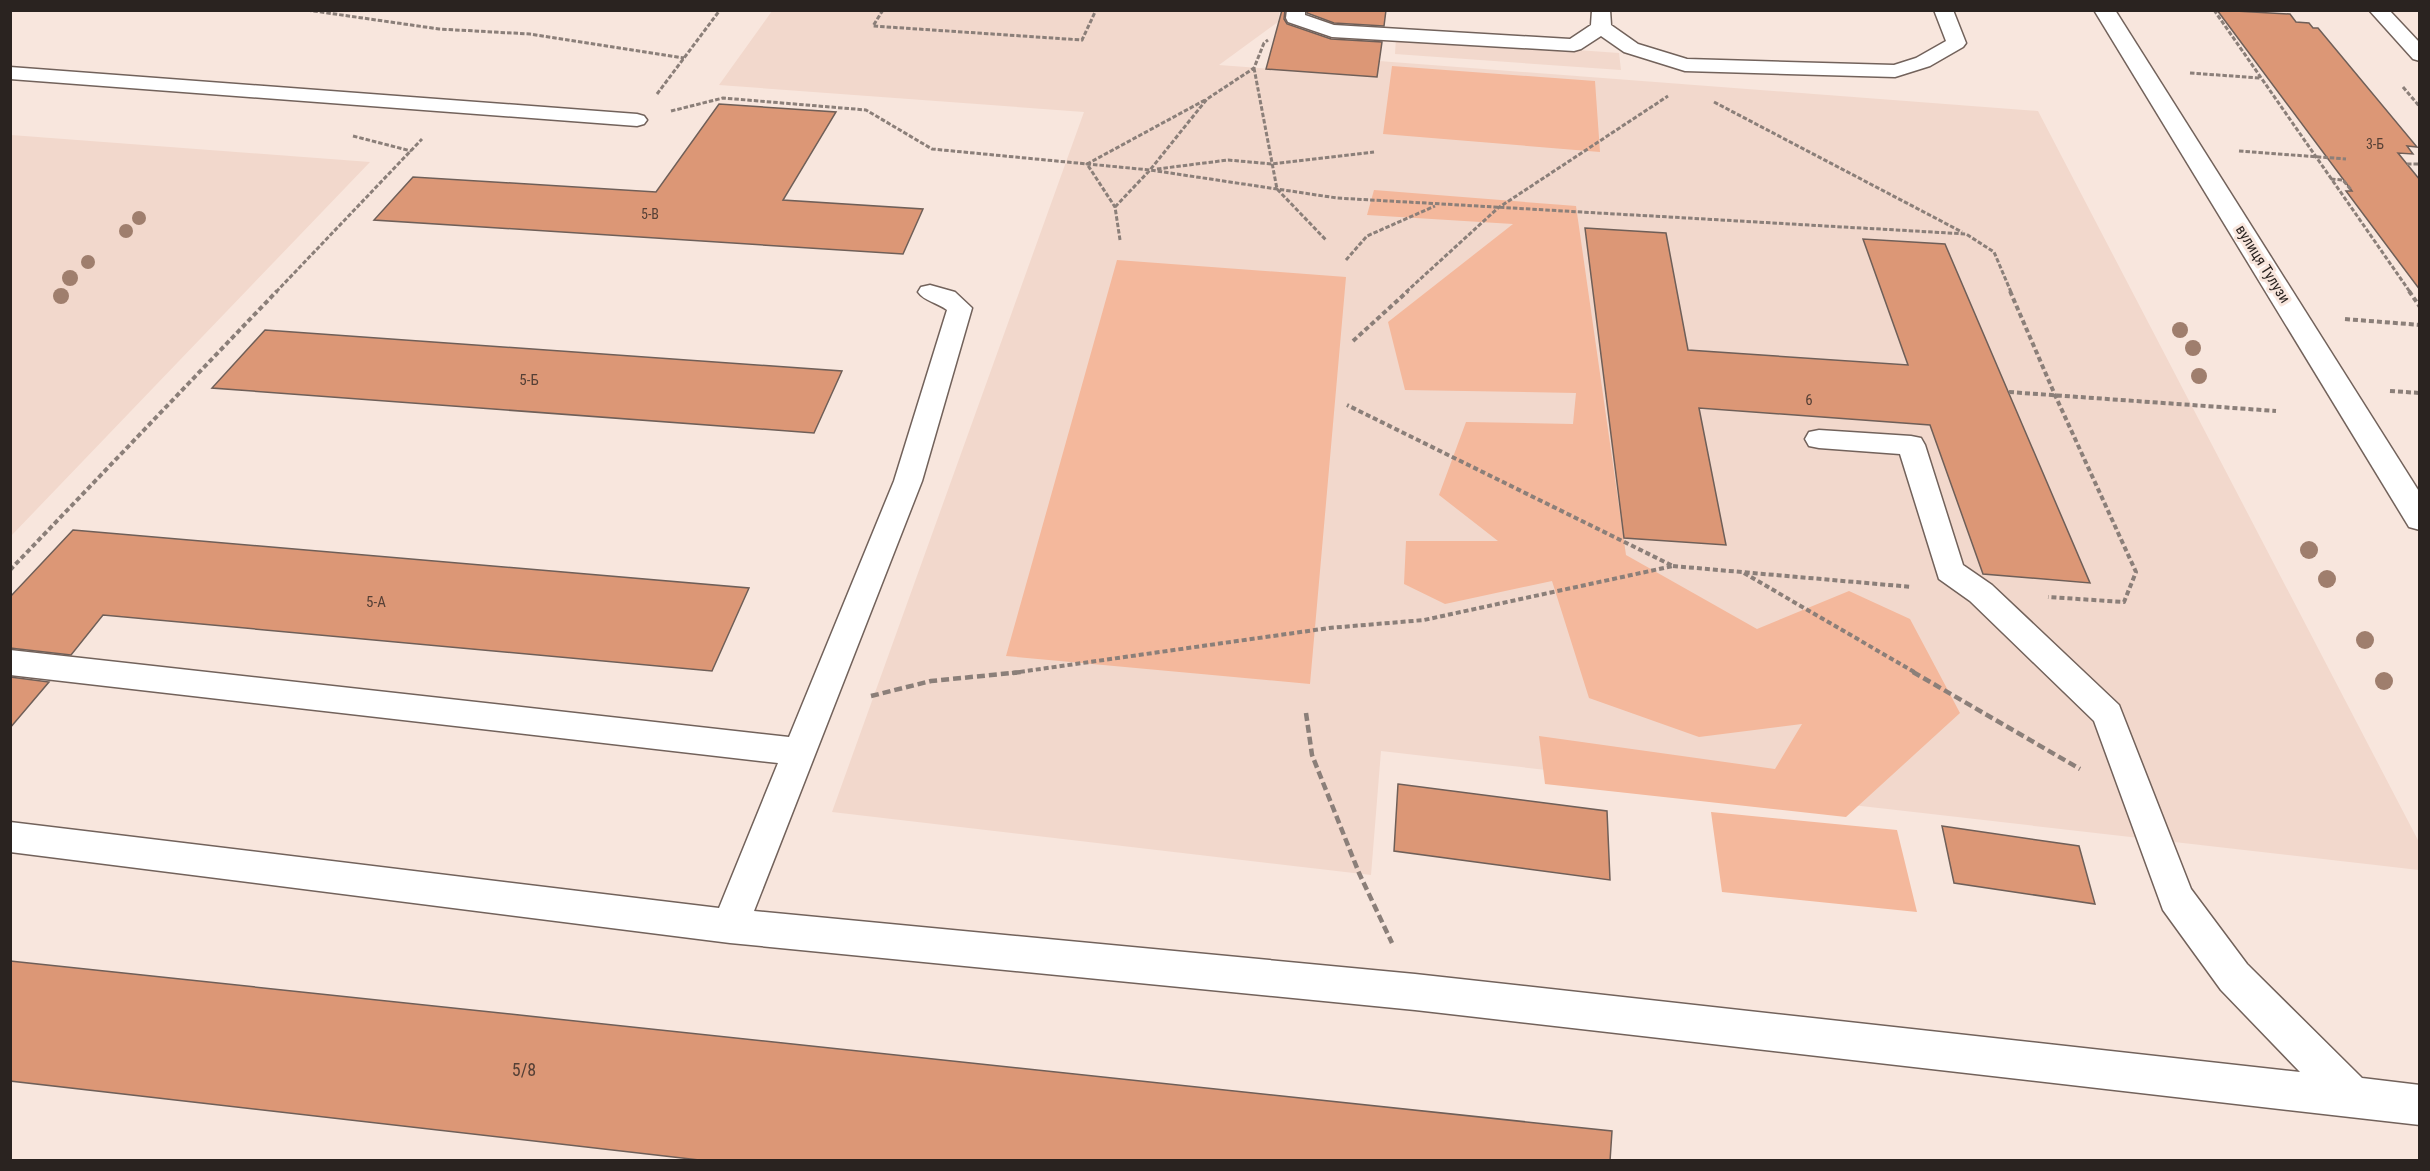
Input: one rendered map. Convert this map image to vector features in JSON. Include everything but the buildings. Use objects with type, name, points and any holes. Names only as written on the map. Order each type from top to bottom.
[{"type":"street","name":"вулиця Тулузи","points":[[2104,10],[2420,519]]},
{"type":"lane","points":[[1296,14],[1332,31],[1574,45],[1601,19],[1631,48],[1685,65],[1895,71],[1923,62],[1956,43],[1942,10]]},
{"type":"lane","points":[[2378,10],[2420,55]]},
{"type":"lane","points":[[10,73],[637,120]]},
{"type":"lane","points":[[730,926],[908,481],[960,308],[946,297],[930,292]]},
{"type":"lane","points":[[1819,439],[1911,445],[1950,571],[1981,592],[2108,714],[2176,898],[2234,977],[2352,1098]]},
{"type":"lane","points":[[10,662],[800,752]]},
{"type":"lane","points":[[10,837],[730,926],[1415,992],[2420,1105]]},
{"type":"path","points":[[307,10],[439,29],[530,34],[684,58]]},
{"type":"path","points":[[637,120],[720,10]]},
{"type":"path","points":[[883,10],[873,26],[1082,40],[1096,10]]},
{"type":"path","points":[[2214,10],[2420,306]]},
{"type":"path","points":[[1296,14],[1264,43],[1254,68],[1277,189],[1326,240]]},
{"type":"path","points":[[1673,92],[1670,83],[1685,65]]},
{"type":"path","points":[[1087,164],[1207,99],[1254,68]]},
{"type":"path","points":[[2189,73],[2261,79]]},
{"type":"path","points":[[1353,340],[1498,208],[1673,92],[1697,93],[1966,234]]},
{"type":"path","points":[[637,120],[723,98],[866,110],[932,149],[1150,170],[1337,198],[1634,216]]},
{"type":"path","points":[[1115,207],[1150,170],[1207,99]]},
{"type":"path","points":[[10,570],[454,106]]},
{"type":"path","points":[[2238,151],[2346,159]]},
{"type":"path","points":[[1150,170],[1227,160],[1272,164],[1374,152]]},
{"type":"path","points":[[1087,164],[1115,207],[1120,240]]},
{"type":"path","points":[[2407,164],[2420,164]]},
{"type":"path","points":[[2331,178],[2343,180],[2352,191]]},
{"type":"path","points":[[1346,260],[1366,236],[1438,204]]},
{"type":"path","points":[[2344,318],[2420,325]]},
{"type":"path","points":[[2389,391],[2420,393]]},
{"type":"path","points":[[2009,392],[2276,411]]},
{"type":"path","points":[[865,701],[874,693],[931,681],[992,676],[1329,628],[1424,620],[1673,567],[1347,405]]},
{"type":"path","points":[[1742,572],[2140,804]]},
{"type":"path","points":[[1306,713],[1312,755],[1316,766],[1359,873],[1415,992]]},
{"type":"shaded area","points":[[1280,10],[1278,22],[1219,65],[1376,77],[1379,61],[2038,111],[2419,842],[2419,870],[1381,751],[1371,875],[832,812],[1084,112],[719,85],[772,11]]},
{"type":"shaded area","points":[[1396,37],[1619,53],[1621,70],[1395,54]]},
{"type":"shaded area","points":[[1392,66],[1595,81],[1600,152],[1383,134]]},
{"type":"shaded area","points":[[10,135],[370,162],[11,536]]},
{"type":"shaded area","points":[[1374,190],[1576,206],[1626,555],[1757,629],[1849,591],[1910,619],[1960,713],[1846,817],[1545,784],[1539,736],[1775,769],[1802,724],[1699,737],[1589,698],[1552,581],[1445,604],[1404,584],[1406,541],[1498,541],[1439,495],[1466,422],[1573,424],[1576,393],[1405,390],[1388,322],[1513,224],[1367,215]]},
{"type":"shaded area","points":[[1117,260],[1346,277],[1310,684],[1006,656]]},
{"type":"shaded area","points":[[1711,812],[1897,830],[1917,912],[1722,892]]}]
